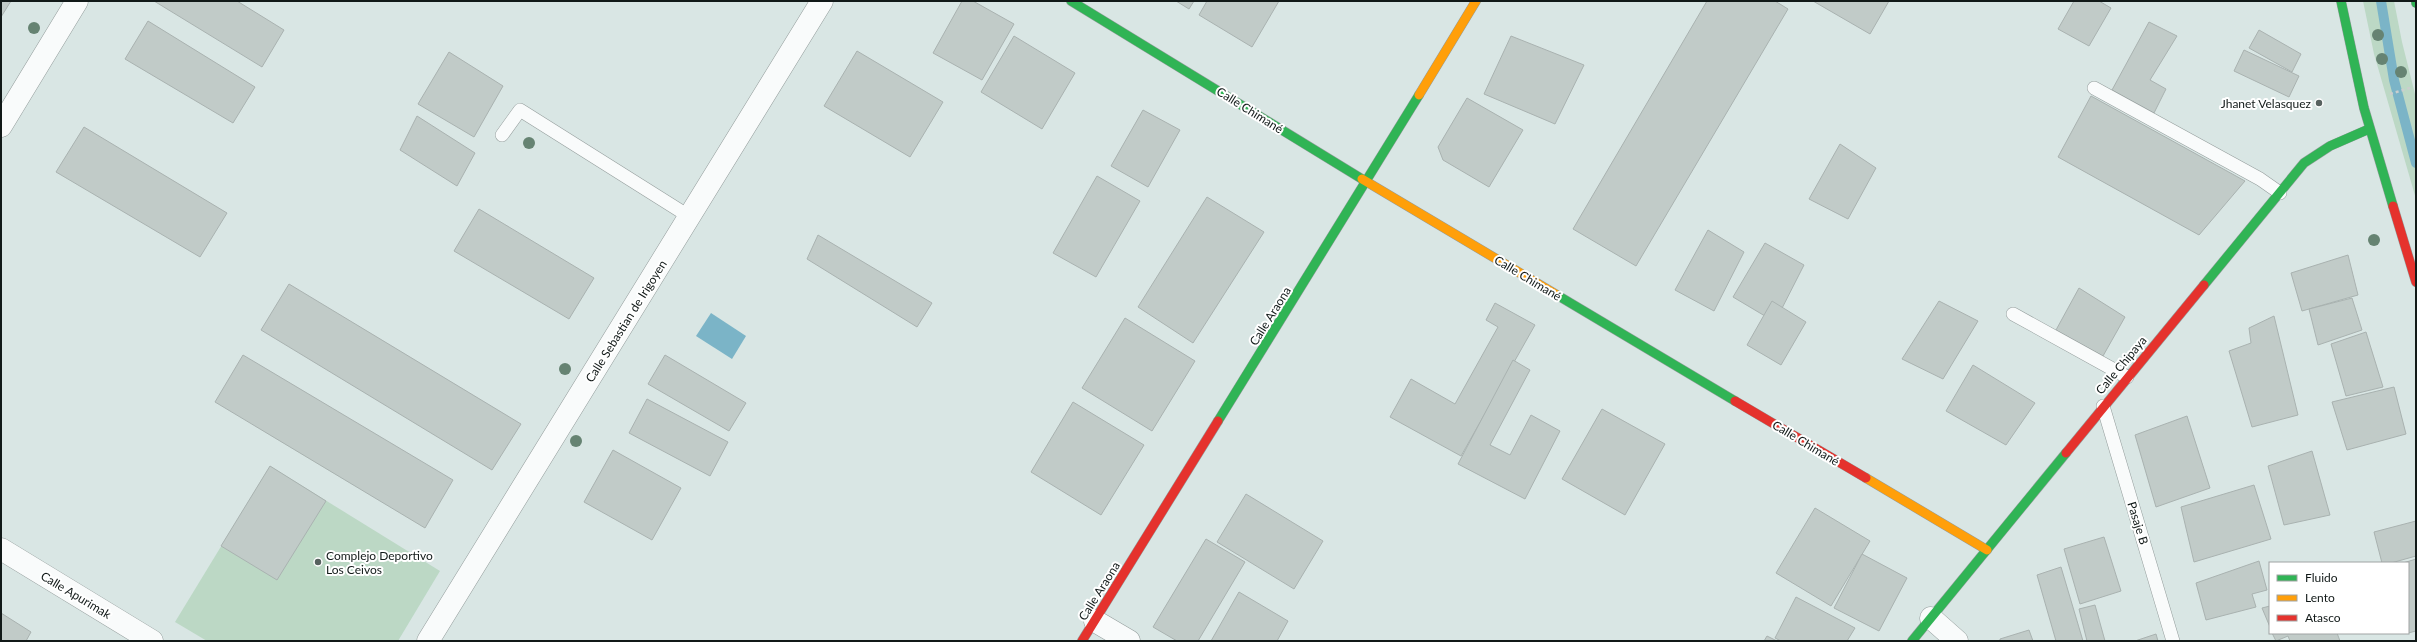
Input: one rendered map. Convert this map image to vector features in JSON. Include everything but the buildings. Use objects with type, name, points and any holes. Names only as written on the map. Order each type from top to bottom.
[{"type":"street","points":[[1,126],[77,1]]},
{"type":"street","name":"Calle Sebastian de Irigoyen","points":[[428,641],[822,1]]},
{"type":"street","name":"Calle Chimané","points":[[1071,1],[1368,182],[1986,550]]},
{"type":"street","name":"Calle Araona","points":[[1082,641],[1368,182],[1476,1]]},
{"type":"street","points":[[2341,1],[2349,54],[2369,129],[2416,282]]},
{"type":"street","name":"Calle Chipaya","points":[[1912,641],[2103,406],[2304,163],[2330,146],[2369,129]]},
{"type":"street","name":"Calle Apurimak","points":[[1,549],[152,641]]},
{"type":"street","points":[[1931,618],[1957,641]]},
{"type":"street","points":[[1095,621],[1129,641]]},
{"type":"lane","points":[[2094,88],[2260,179],[2280,192]]},
{"type":"lane","points":[[502,135],[520,110],[690,217]]},
{"type":"lane","points":[[2013,314],[2127,377]]},
{"type":"lane","name":"Pasaje B","points":[[2103,406],[2173,641]]},
{"type":"path","points":[[2386,95],[2413,87]]},
{"type":"green space","points":[[2363,1],[2394,1],[2402,42],[2416,98],[2416,199],[2374,54]]},
{"type":"green space","name":"Complejo Deportivo Los Ceivos","points":[[270,466],[440,571],[398,641],[207,641],[175,622]]},
{"type":"water","points":[[711,313],[746,336],[732,359],[696,336]]},
{"type":"waterway","points":[[2381,1],[2394,80],[2416,163]]},
{"type":"traffic: fast","points":[[1071,1],[1362,179]]},
{"type":"traffic: fast","points":[[2341,1],[2364,108],[2393,206]]},
{"type":"traffic: fast","points":[[1218,421],[1419,95]]},
{"type":"traffic: fast","points":[[2204,285],[2304,163],[2330,146],[2369,129]]},
{"type":"traffic: fast","points":[[1557,295],[1735,401]]},
{"type":"traffic: fast","points":[[1912,641],[2066,453]]},
{"type":"traffic: slow","points":[[1419,95],[1476,1]]},
{"type":"traffic: slow","points":[[1362,179],[1557,295]]},
{"type":"traffic: slow","points":[[1866,478],[1987,550]]},
{"type":"traffic: jam","points":[[2393,206],[2416,282]]},
{"type":"traffic: jam","points":[[2066,453],[2204,285]]},
{"type":"traffic: jam","points":[[1735,401],[1866,478]]},
{"type":"traffic: jam","points":[[1082,641],[1218,421]]},
{"type":"place","name":"Jhanet Velasquez","points":[[2319,103]]},
{"type":"place","name":"Complejo Deportivo Los Ceivos","points":[[318,562]]}]
